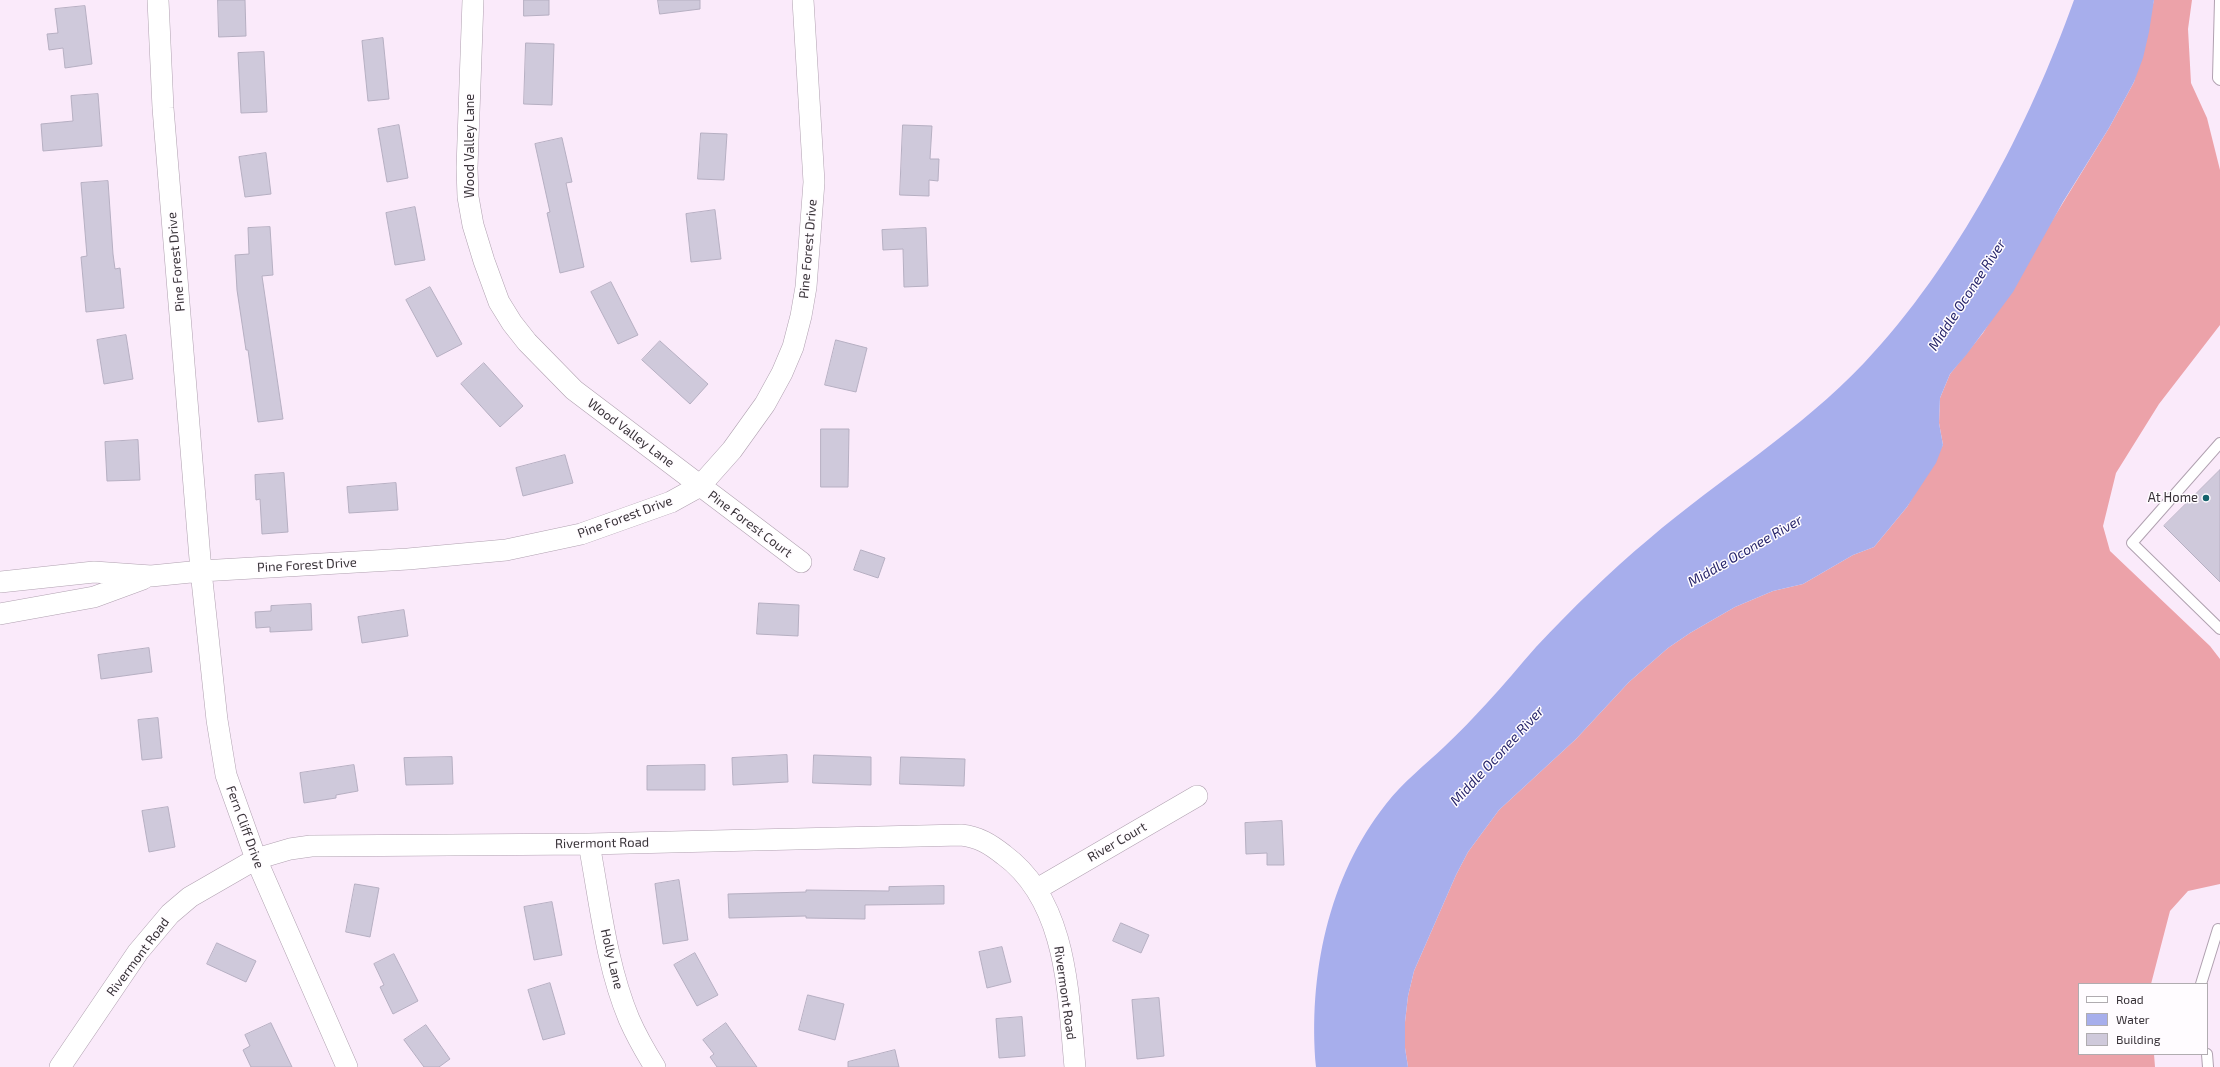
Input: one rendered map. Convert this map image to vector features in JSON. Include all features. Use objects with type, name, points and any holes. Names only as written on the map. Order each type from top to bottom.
[{"type":"street","name":"Pine Forest Drive","points":[[158,0],[163,108],[201,571]]},
{"type":"street","name":"Wood Valley Lane","points":[[473,0],[467,168],[468,197],[484,261],[499,302],[512,323],[527,342],[574,390],[700,486]]},
{"type":"street","name":"Pine Forest Drive","points":[[0,582],[94,572],[151,576],[201,571],[408,559],[506,550],[545,543],[603,526],[672,502],[700,486],[732,450],[765,404],[793,347],[801,316],[806,288],[814,182],[803,0]]},
{"type":"street","name":"Pine Forest Court","points":[[700,486],[801,562]]},
{"type":"street","name":"Fern Cliff Drive","points":[[201,571],[217,720],[226,775],[256,859],[347,1067]]},
{"type":"street","name":"Pine Forest Drive","points":[[0,614],[94,597],[151,576]]},
{"type":"street","name":"River Court","points":[[1037,889],[1197,796]]},
{"type":"street","name":"Rivermont Road","points":[[60,1067],[155,930],[190,897],[256,859],[290,849],[311,846],[589,844],[961,835],[976,837],[995,847],[1010,859],[1037,889],[1057,938],[1064,968],[1074,1067]]},
{"type":"street","name":"Holly Lane","points":[[589,844],[611,961],[619,991],[629,1018],[654,1067]]},
{"type":"lane","points":[[2220,0],[2218,78],[2220,80]]},
{"type":"lane","points":[[2220,443],[2132,542],[2220,629]]},
{"type":"lane","points":[[2201,983],[2218,929],[2220,930]]},
{"type":"lane","points":[[2207,1055],[2208,1067]]},
{"type":"shaded area","points":[[2154,0],[2192,0],[2188,29],[2191,83],[2207,118],[2220,170],[2220,325],[2159,404],[2116,473],[2103,526],[2110,551],[2210,646],[2220,659],[2220,884],[2188,891],[2170,911],[2151,983],[2078,983],[2078,1055],[2154,1055],[2155,1067],[1408,1067],[1405,1048],[1405,1022],[1408,996],[1414,971],[1456,875],[1468,852],[1499,810],[1576,739],[1629,682],[1668,648],[1690,633],[1735,607],[1773,591],[1803,584],[1853,555],[1874,547],[1907,507],[1943,445],[1939,423],[1940,398],[1950,374],[1983,333],[2109,128],[2134,82]]},
{"type":"water","name":"Middle Oconee River","points":[[2074,0],[2154,0],[2143,58],[2134,82],[2109,128],[2063,202],[2013,292],[1967,354],[1950,374],[1940,398],[1939,423],[1943,445],[1936,463],[1907,507],[1874,547],[1853,555],[1803,584],[1773,591],[1735,607],[1690,633],[1668,648],[1629,682],[1576,739],[1499,810],[1468,852],[1456,875],[1414,971],[1408,996],[1405,1022],[1405,1048],[1408,1067],[1316,1067],[1314,1033],[1315,998],[1319,963],[1326,929],[1336,895],[1349,863],[1366,833],[1386,804],[1407,781],[1466,725],[1536,647],[1605,578],[1676,517],[1814,410],[1864,363],[1898,324],[1930,283],[1987,192],[2035,96],[2056,48]]},
{"type":"building","points":[[218,0],[245,0],[246,36],[219,37]]},
{"type":"building","points":[[524,0],[549,0],[549,15],[524,16]]},
{"type":"building","points":[[658,0],[700,0],[700,9],[660,14]]},
{"type":"building","points":[[85,6],[92,64],[65,68],[63,48],[49,50],[47,34],[58,33],[55,9]]},
{"type":"building","points":[[383,38],[389,99],[368,101],[362,41]]},
{"type":"building","points":[[526,43],[554,44],[552,105],[524,104]]},
{"type":"building","points":[[264,52],[267,112],[241,113],[238,53]]},
{"type":"building","points":[[98,94],[102,146],[43,151],[41,124],[73,121],[71,96]]},
{"type":"building","points":[[399,125],[408,178],[387,182],[378,129]]},
{"type":"building","points":[[903,125],[932,126],[930,159],[939,159],[938,181],[929,180],[929,196],[900,195]]},
{"type":"building","points":[[701,133],[727,134],[724,180],[698,179]]},
{"type":"building","points":[[562,138],[572,182],[566,183],[584,267],[560,273],[547,213],[550,212],[535,144]]},
{"type":"building","points":[[266,153],[271,194],[245,197],[239,157]]},
{"type":"building","points":[[108,181],[113,254],[115,269],[120,268],[124,308],[86,312],[81,257],[87,256],[81,183]]},
{"type":"building","points":[[415,207],[425,260],[395,265],[386,213]]},
{"type":"building","points":[[715,210],[721,259],[691,262],[686,214]]},
{"type":"building","points":[[270,227],[273,275],[262,276],[283,419],[258,422],[248,350],[246,350],[237,290],[235,255],[249,254],[248,228]]},
{"type":"building","points":[[926,228],[928,286],[904,287],[903,249],[883,250],[882,230]]},
{"type":"building","points":[[611,282],[638,335],[618,344],[591,292]]},
{"type":"building","points":[[430,287],[462,344],[437,357],[406,300]]},
{"type":"building","points":[[126,335],[133,379],[104,384],[97,340]]},
{"type":"building","points":[[836,340],[867,348],[856,392],[825,385]]},
{"type":"building","points":[[660,341],[708,384],[690,404],[642,360]]},
{"type":"building","points":[[484,363],[523,406],[500,427],[461,384]]},
{"type":"building","points":[[821,429],[849,429],[848,487],[821,487]]},
{"type":"building","points":[[138,440],[140,480],[107,481],[105,442]]},
{"type":"building","points":[[565,455],[573,483],[523,496],[516,468]]},
{"type":"building","name":"At Home","points":[[2220,470],[2220,582],[2164,526]]},
{"type":"building","points":[[284,473],[288,532],[262,534],[260,499],[256,500],[255,475]]},
{"type":"building","points":[[396,483],[398,510],[349,513],[347,487]]},
{"type":"building","points":[[861,550],[885,558],[878,578],[854,570]]},
{"type":"building","points":[[759,603],[799,605],[798,636],[757,634]]},
{"type":"building","points":[[311,604],[312,630],[270,632],[270,627],[256,628],[255,612],[271,611],[271,606]]},
{"type":"building","points":[[404,610],[408,636],[362,643],[358,617]]},
{"type":"building","points":[[149,648],[152,672],[101,679],[98,655]]},
{"type":"building","points":[[158,718],[162,758],[142,760],[138,720]]},
{"type":"building","points":[[787,755],[788,782],[733,785],[732,758]]},
{"type":"building","points":[[814,755],[871,757],[871,785],[813,783]]},
{"type":"building","points":[[452,757],[453,784],[406,785],[404,758]]},
{"type":"building","points":[[901,757],[965,759],[964,786],[900,784]]},
{"type":"building","points":[[354,765],[358,791],[336,795],[336,798],[304,803],[300,773]]},
{"type":"building","points":[[705,765],[705,790],[647,790],[647,766]]},
{"type":"building","points":[[168,807],[175,847],[149,852],[142,811]]},
{"type":"building","points":[[1282,821],[1284,865],[1267,865],[1267,853],[1246,854],[1245,823]]},
{"type":"building","points":[[679,880],[688,940],[663,944],[655,884]]},
{"type":"building","points":[[355,884],[379,888],[370,937],[346,932]]},
{"type":"building","points":[[944,886],[944,904],[865,905],[865,919],[806,918],[806,916],[729,918],[728,894],[806,892],[806,890],[889,891],[889,887]]},
{"type":"building","points":[[552,902],[562,955],[534,960],[524,907]]},
{"type":"building","points":[[1121,923],[1149,935],[1141,953],[1113,941]]},
{"type":"building","points":[[217,943],[256,961],[246,982],[207,964]]},
{"type":"building","points":[[1002,947],[1011,982],[987,988],[979,952]]},
{"type":"building","points":[[695,953],[718,995],[697,1006],[674,965]]},
{"type":"building","points":[[394,954],[418,1001],[393,1014],[380,987],[384,985],[374,964]]},
{"type":"building","points":[[550,983],[565,1034],[543,1040],[528,990]]},
{"type":"building","points":[[808,995],[844,1004],[835,1040],[799,1030]]},
{"type":"building","points":[[1159,998],[1164,1056],[1137,1059],[1132,1000]]},
{"type":"building","points":[[1022,1017],[1025,1056],[999,1058],[996,1019]]},
{"type":"building","points":[[271,1023],[292,1067],[251,1067],[243,1050],[250,1046],[245,1035]]},
{"type":"building","points":[[726,1023],[757,1067],[717,1067],[710,1057],[714,1054],[703,1040]]},
{"type":"building","points":[[426,1025],[450,1059],[439,1067],[424,1067],[404,1040]]},
{"type":"building","points":[[895,1050],[899,1067],[848,1067],[848,1062]]},
{"type":"place","name":"At Home","points":[[2206,498]]}]
